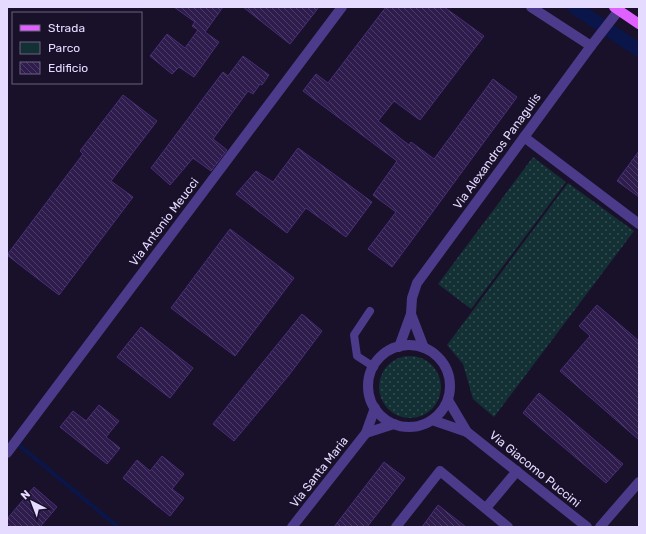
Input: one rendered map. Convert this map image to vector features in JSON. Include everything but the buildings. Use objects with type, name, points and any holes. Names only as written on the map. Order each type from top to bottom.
[{"type":"main road","points":[[616,9],[639,24]]},
{"type":"street","name":"Via Antonio Meucci","points":[[7,453],[342,7]]},
{"type":"street","points":[[531,7],[591,46]]},
{"type":"street","name":"Via Alexandros Panagulis","points":[[399,347],[411,314],[412,298],[416,283],[591,46],[616,9]]},
{"type":"street","points":[[524,137],[639,224]]},
{"type":"street","name":"Via Alexandros Panagulis","points":[[411,314],[424,348]]},
{"type":"street","points":[[412,346],[424,348],[435,354],[444,364],[449,375],[450,388],[448,400],[442,411],[432,420],[420,426],[407,427],[394,424],[383,418],[375,408],[370,397],[369,384],[374,367],[387,352],[399,347],[412,346]]},
{"type":"street","name":"Via Giacomo Puccini","points":[[448,400],[467,432]]},
{"type":"street","name":"Via Santa Maria","points":[[292,527],[366,433],[375,408]]},
{"type":"street","name":"Via Giacomo Puccini","points":[[432,420],[467,432],[587,527]]},
{"type":"street","name":"Via Santa Maria","points":[[366,433],[394,424]]},
{"type":"street","points":[[396,527],[440,471],[508,527]]},
{"type":"street","points":[[486,508],[517,471]]},
{"type":"street","points":[[600,527],[639,482]]},
{"type":"lane","points":[[370,311],[354,335],[357,356],[374,367]]},
{"type":"green space","points":[[533,157],[566,182],[471,309],[438,284]]},
{"type":"green space","points":[[568,183],[634,231],[494,417],[473,399],[463,364],[447,345]]},
{"type":"green space","points":[[404,356],[416,356],[432,365],[439,375],[441,387],[439,399],[432,409],[416,418],[404,418],[393,413],[384,404],[379,393],[379,381],[384,370],[393,361]]},
{"type":"waterway","points":[[574,7],[639,50]]},
{"type":"waterway","points":[[20,446],[118,527]]}]
